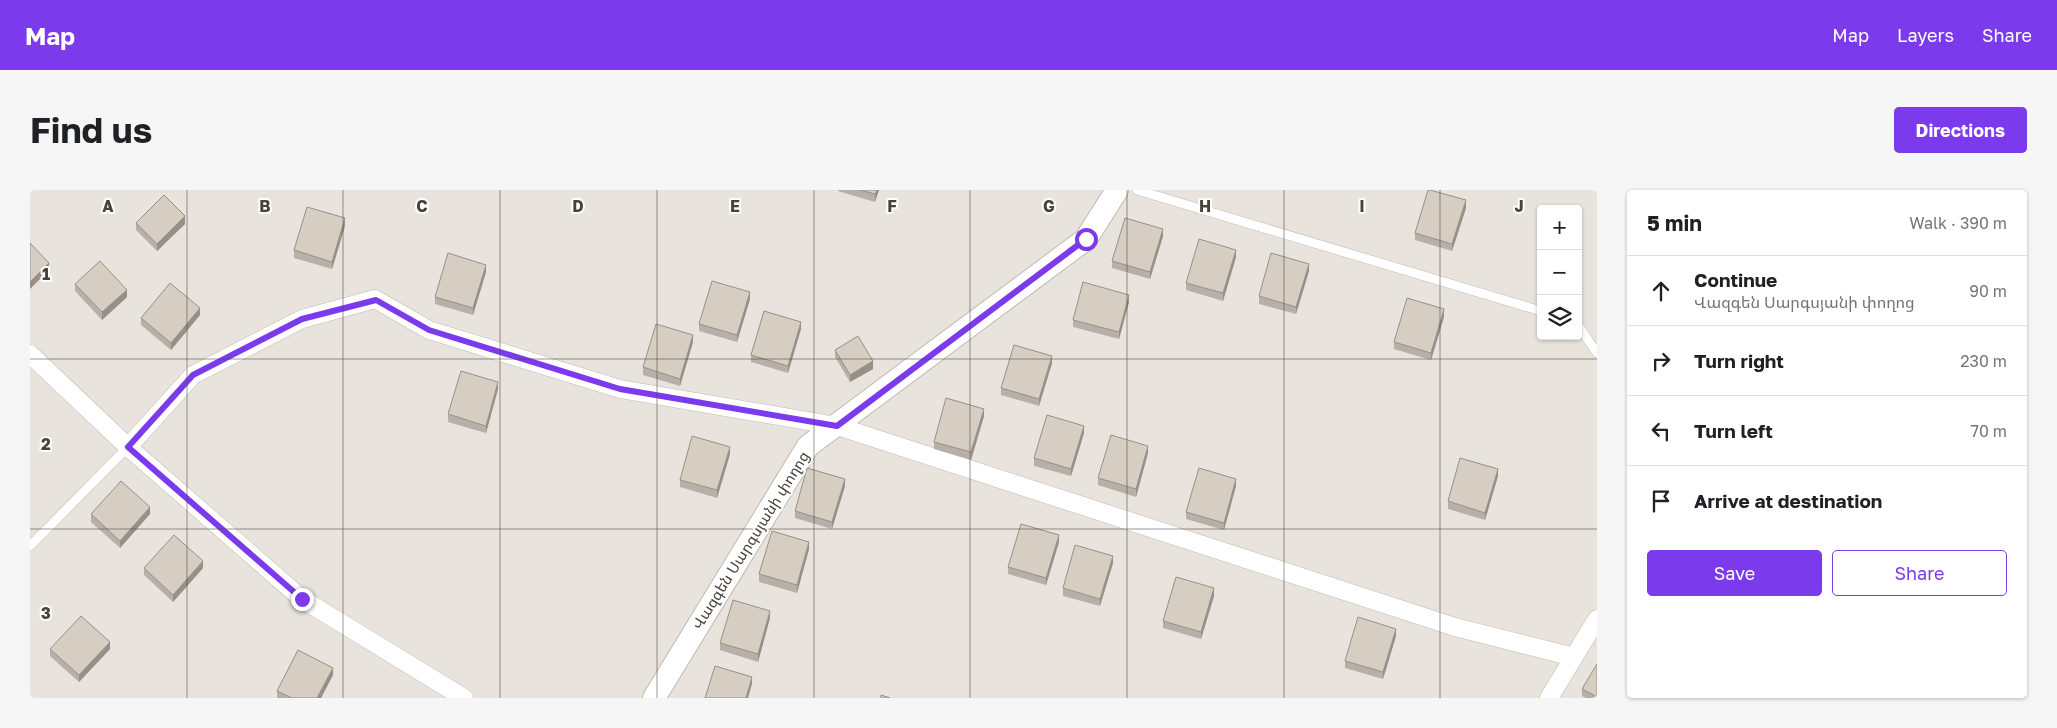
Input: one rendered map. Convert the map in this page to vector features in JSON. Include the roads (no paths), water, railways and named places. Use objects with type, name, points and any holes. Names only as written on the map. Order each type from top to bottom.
[{"type":"street","name":"Վազգեն Սարգսյանի փողոց","points":[[654,698],[808,446],[1086,239],[1117,190]]},
{"type":"street","points":[[128,447],[193,375],[302,319],[376,300],[429,330],[620,389],[837,426],[1455,627],[1574,657]]},
{"type":"street","points":[[30,354],[128,447],[302,599],[464,698]]},
{"type":"street","points":[[1550,698],[1597,619]]},
{"type":"lane","points":[[1137,190],[1537,310]]},
{"type":"lane","points":[[1582,331],[1597,353]]},
{"type":"lane","points":[[30,546],[128,447]]}]
